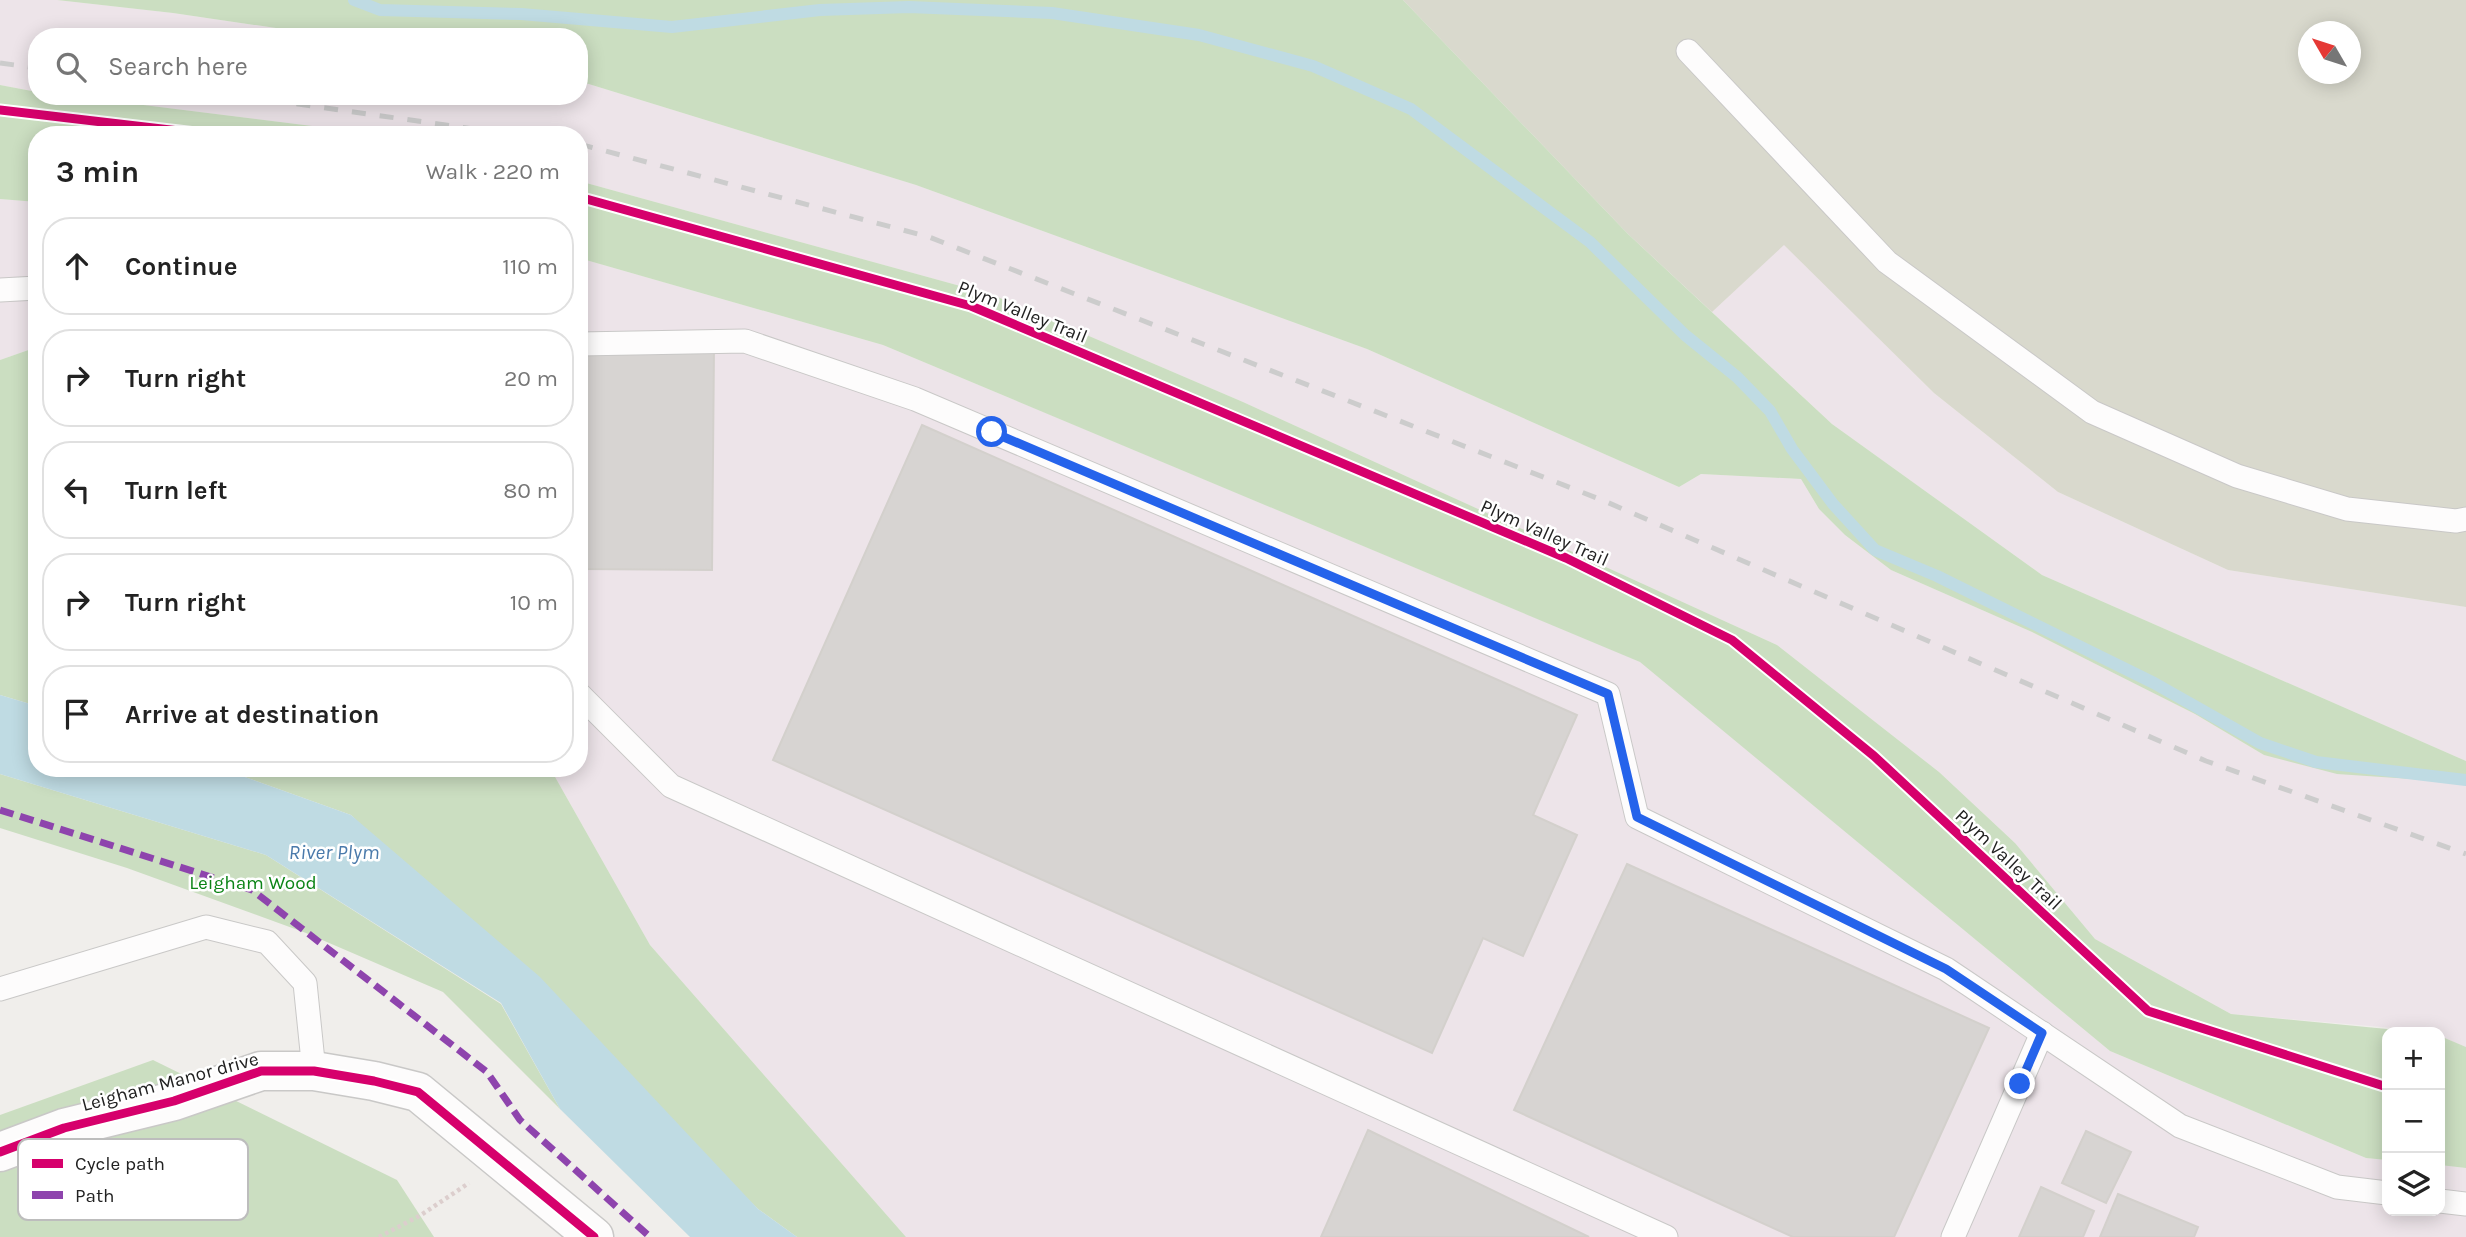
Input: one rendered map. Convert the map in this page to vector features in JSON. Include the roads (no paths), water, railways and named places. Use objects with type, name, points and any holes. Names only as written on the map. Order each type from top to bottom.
[{"type":"street","name":"Leigham Manor drive","points":[[35,1139],[64,1128],[174,1101],[261,1071],[314,1071],[374,1081],[418,1092],[594,1237]]},
{"type":"street","name":"Leigham Manor drive","points":[[0,1152],[18,1145]]},
{"type":"lane","points":[[1688,51],[1887,262],[2092,412],[2237,476],[2347,509],[2456,521],[2466,519]]},
{"type":"lane","points":[[0,290],[28,288]]},
{"type":"lane","points":[[588,344],[745,341],[915,399],[1608,694],[1637,817],[1946,969],[2180,1126],[2337,1187],[2382,1193]]},
{"type":"lane","points":[[588,703],[671,786],[1667,1237]]},
{"type":"lane","points":[[0,989],[206,927],[267,942],[305,983],[314,1071]]},
{"type":"lane","points":[[1953,1237],[2042,1033]]},
{"type":"lane","points":[[2445,1201],[2466,1204]]},
{"type":"water","name":"River Plym","points":[[0,695],[28,703],[28,777],[245,777],[351,815],[540,977],[758,1209],[797,1237],[690,1237],[560,1109],[501,1003],[266,855],[0,774]]},
{"type":"waterway","points":[[354,0],[380,10],[521,14],[672,27],[820,10],[909,7],[1052,13],[1199,35],[1313,66],[1411,109],[1590,242],[1685,335],[1737,377],[1770,411],[1792,449],[1833,504],[1875,550],[1937,576],[2154,683],[2260,743],[2316,762],[2466,780]]},
{"type":"railway","points":[[0,63],[28,67]]},
{"type":"railway","points":[[304,105],[453,126]]},
{"type":"railway","points":[[588,146],[929,237],[1602,500],[2206,761],[2466,854]]},
{"type":"park label","name":"Leigham Wood","points":[[253,882]]}]
